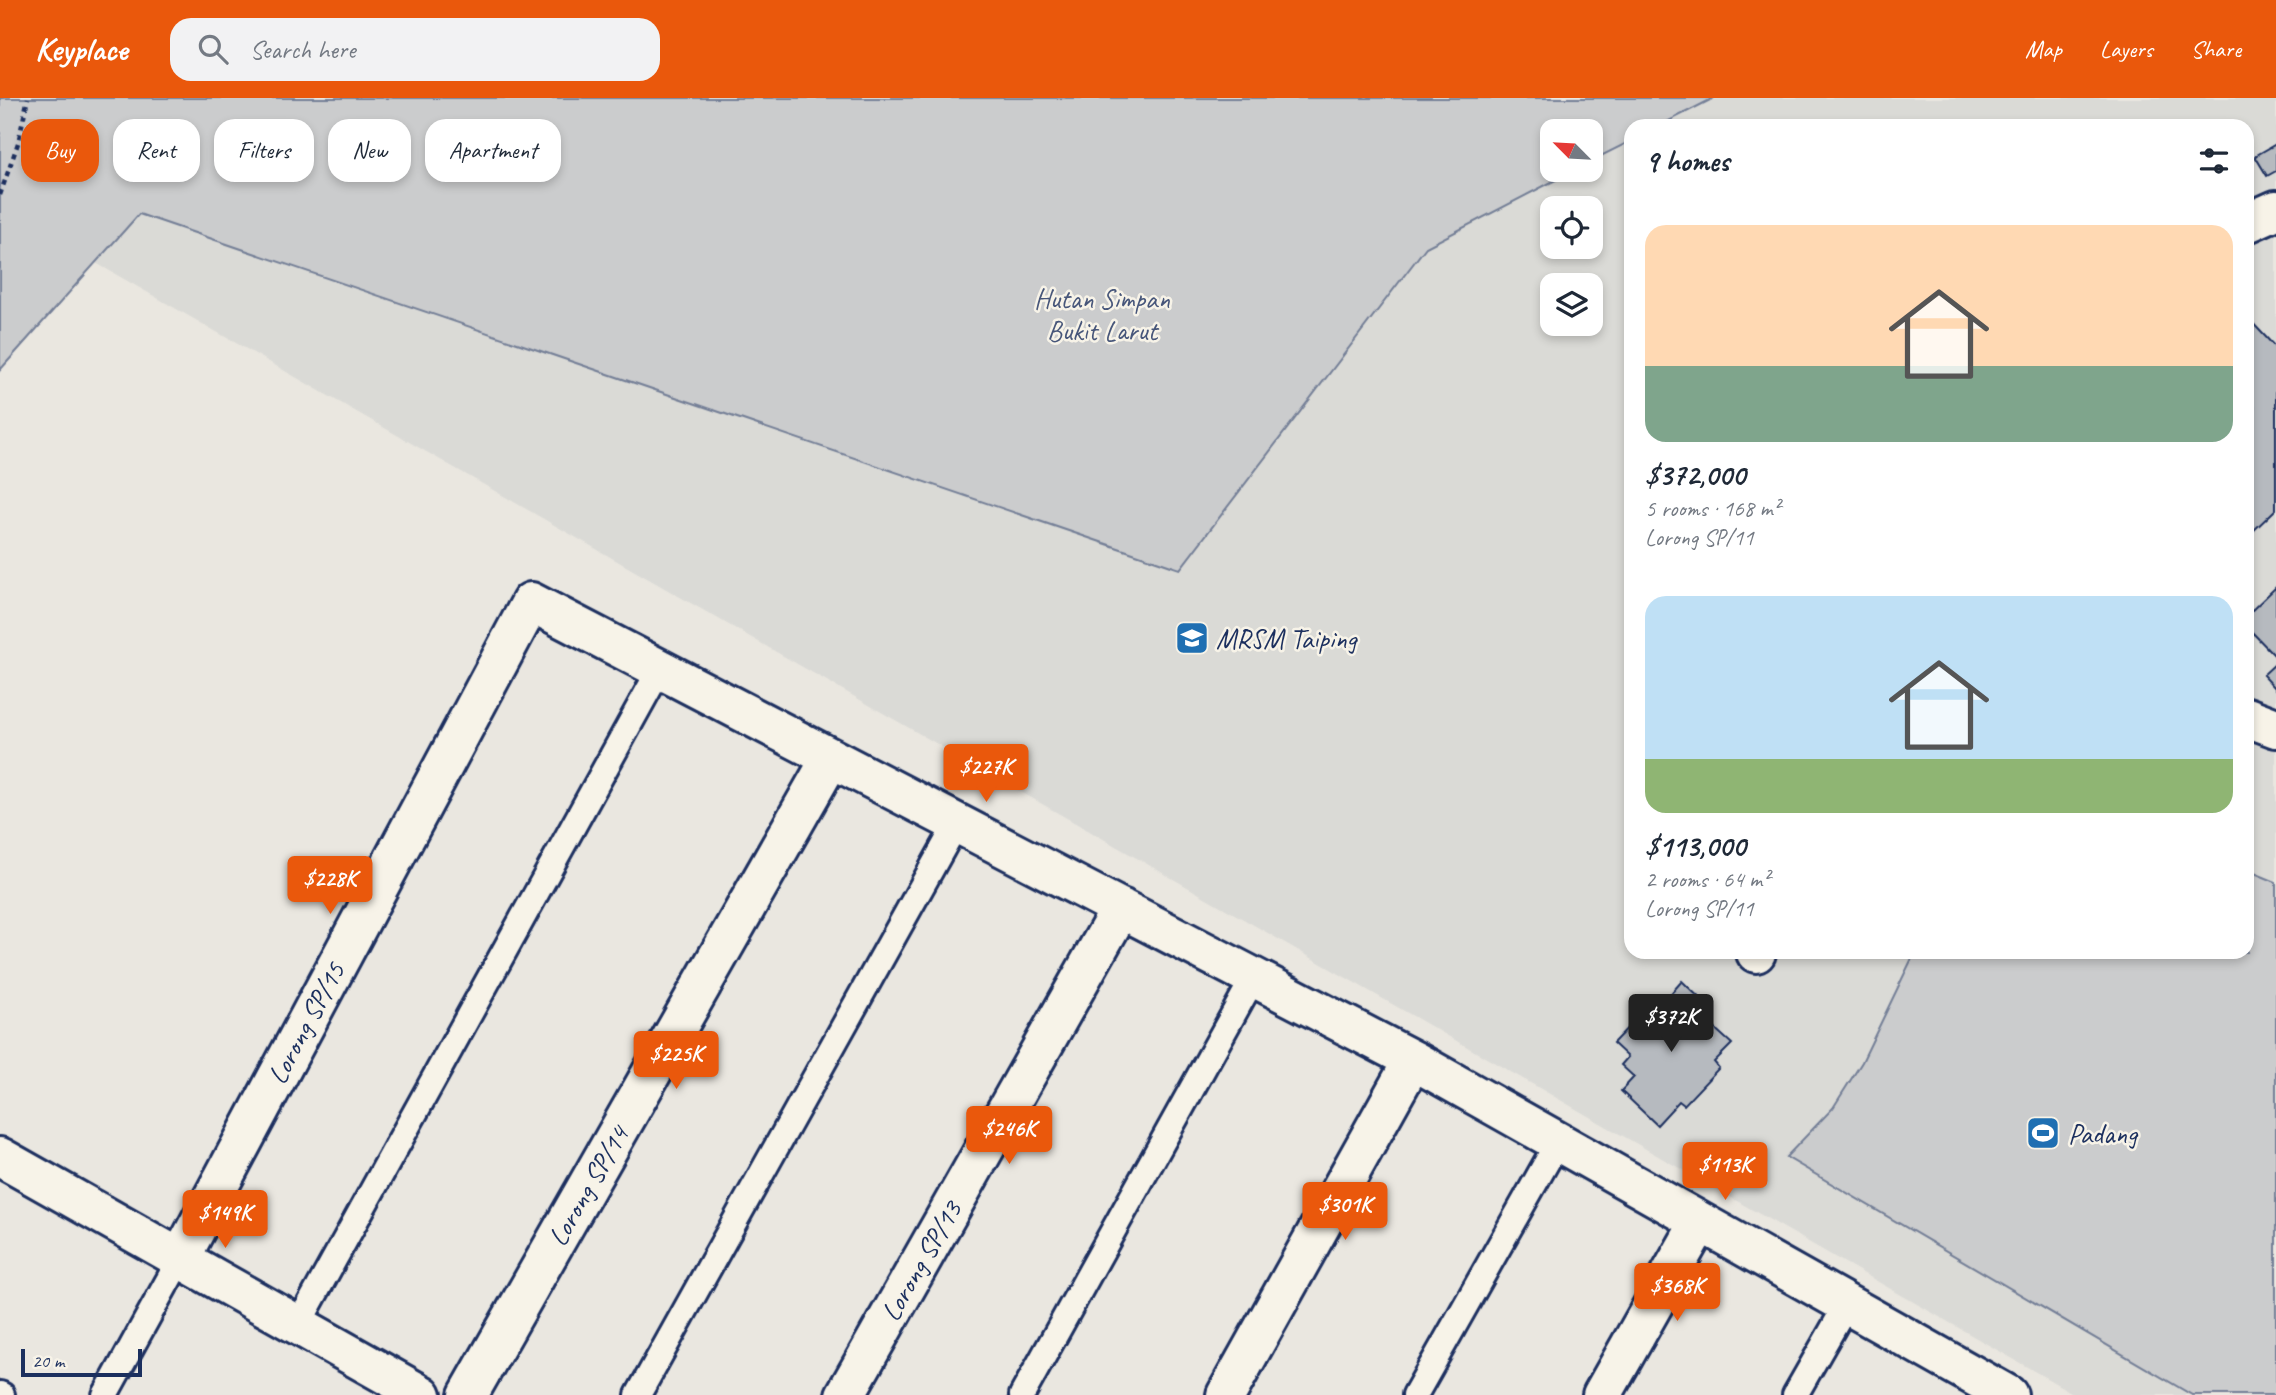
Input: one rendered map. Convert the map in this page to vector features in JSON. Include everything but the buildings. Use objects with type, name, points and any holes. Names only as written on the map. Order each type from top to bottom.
[{"type":"street","points":[[2254,220],[2276,210]]},
{"type":"street","name":"Lorong SP/15","points":[[180,1259],[531,602],[660,669]]},
{"type":"street","points":[[660,669],[1413,1059],[2002,1393]]},
{"type":"street","points":[[2254,720],[2276,728]]},
{"type":"street","name":"Lorong SP/14","points":[[468,1395],[831,758]]},
{"type":"street","name":"Lorong SP/13","points":[[845,1395],[1121,908]]},
{"type":"street","points":[[1226,1395],[1413,1059]]},
{"type":"street","points":[[0,1157],[422,1395]]},
{"type":"street","points":[[1602,1395],[1700,1222]]},
{"type":"lane","points":[[298,1325],[660,669]]},
{"type":"lane","points":[[638,1395],[957,823]]},
{"type":"lane","points":[[1022,1395],[1254,977]]},
{"type":"lane","points":[[1415,1395],[1558,1142]]},
{"type":"lane","points":[[105,1395],[180,1259]]},
{"type":"lane","points":[[1795,1395],[1847,1304]]},
{"type":"path","points":[[0,195],[18,143],[28,98]]},
{"type":"shaded area","name":"MRSM Taiping","points":[[57,98],[2276,98],[2276,1395],[2076,1395],[5,211],[21,176],[21,182],[99,182],[99,119],[47,119]]},
{"type":"green space","name":"Hutan Simpan Bukit Larut","points":[[0,98],[1714,98],[1673,119],[1624,119],[1624,144],[1603,155],[1603,119],[1540,119],[1540,182],[1552,182],[1426,247],[1180,569],[139,214],[0,370]]},
{"type":"green space","name":"Padang","points":[[2254,873],[2276,882],[2276,1395],[2192,1395],[1786,1157],[1833,1108],[1862,1062],[1912,959],[2254,959]]},
{"type":"place","name":"MRSM Taiping","points":[[1192,638]]},
{"type":"place","name":"Padang","points":[[2043,1133]]}]
